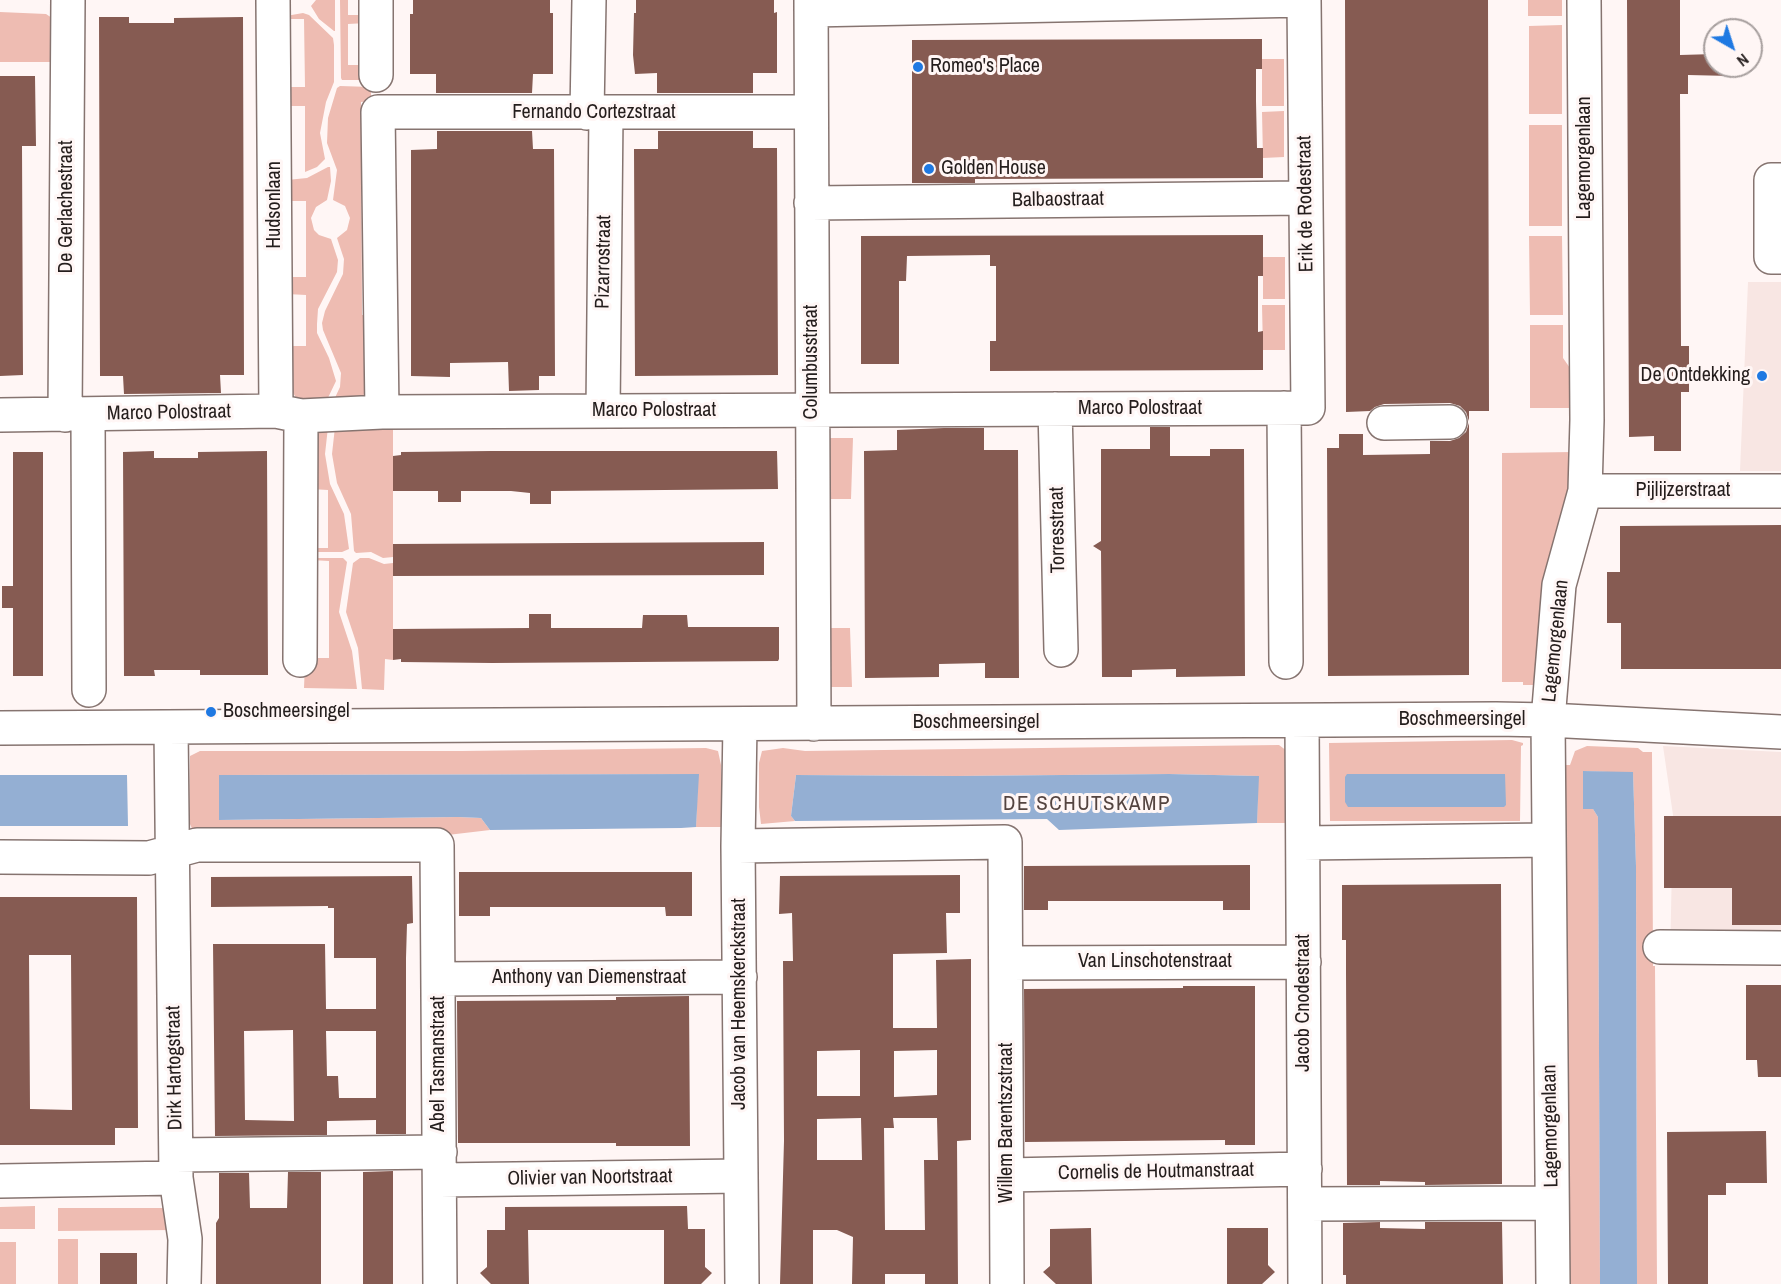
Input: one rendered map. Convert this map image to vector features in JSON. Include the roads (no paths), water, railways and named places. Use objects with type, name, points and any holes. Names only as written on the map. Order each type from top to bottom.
[{"type":"street","name":"De Gerlachestraat","points":[[68,0],[76,414],[89,690]]},
{"type":"street","name":"Hudsonlaan","points":[[273,0],[300,660]]},
{"type":"street","points":[[376,0],[376,75]]},
{"type":"street","name":"Pizarrostraat","points":[[589,0],[597,113],[603,411]]},
{"type":"street","points":[[811,5],[1304,0]]},
{"type":"street","name":"Erik de Rodestraat","points":[[1286,662],[1305,198],[1304,0]]},
{"type":"street","name":"Lagemorgenlaan","points":[[1553,1284],[1548,720],[1559,585],[1585,492],[1587,420],[1584,0]]},
{"type":"street","name":"Columbusstraat","points":[[811,5],[814,724]]},
{"type":"street","name":"Fernando Cortezstraat","points":[[382,412],[378,112],[811,112]]},
{"type":"street","points":[[1781,180],[1771,180],[1771,257],[1781,257]]},
{"type":"street","name":"Balbaostraat","points":[[811,203],[1305,198]]},
{"type":"street","name":"Marco Polostraat","points":[[0,415],[1296,408]]},
{"type":"street","name":"Torresstraat","points":[[1055,410],[1061,650]]},
{"type":"street","points":[[1384,423],[1450,422]]},
{"type":"street","name":"Pijlijzerstraat","points":[[1585,492],[1781,491]]},
{"type":"street","name":"Boschmeersingel","points":[[0,728],[1548,720],[1781,732]]},
{"type":"street","name":"Jacob Cnodestraat","points":[[1302,721],[1305,1284]]},
{"type":"street","name":"Jacob van Heemskerckstraat","points":[[740,724],[738,846],[742,1284]]},
{"type":"street","points":[[0,857],[149,858],[172,851],[171,728]]},
{"type":"street","points":[[1303,843],[1548,840]]},
{"type":"street","points":[[738,846],[1005,842],[1006,963]]},
{"type":"street","name":"Abel Tasmanstraat","points":[[172,851],[197,845],[437,845],[440,1284]]},
{"type":"street","name":"Dirk Hartogstraat","points":[[172,851],[176,1166],[185,1239],[184,1284]]},
{"type":"street","points":[[1660,947],[1781,948]]},
{"type":"street","name":"Van Linschotenstraat","points":[[1006,963],[1304,962]]},
{"type":"street","name":"Willem Barentszstraat","points":[[1006,963],[1007,1284]]},
{"type":"street","name":"Anthony van Diemenstraat","points":[[438,979],[740,978]]},
{"type":"street","name":"Olivier van Noortstraat","points":[[0,1180],[176,1166],[440,1166],[741,1176]]},
{"type":"street","name":"Cornelis de Houtmanstraat","points":[[1007,1175],[1305,1169]]},
{"type":"street","points":[[1305,1204],[1552,1203]]},
{"type":"water","points":[[1583,771],[1633,772],[1636,866],[1637,1284],[1600,1284],[1598,817],[1593,809],[1583,809]]},
{"type":"water","points":[[699,774],[696,827],[490,830],[481,818],[458,817],[219,820],[219,775]]},
{"type":"water","points":[[1169,774],[1259,776],[1257,823],[1059,830],[1047,819],[795,821],[791,816],[796,775]]},
{"type":"water","points":[[1347,774],[1505,774],[1506,805],[1504,807],[1348,807],[1345,802]]},
{"type":"water","points":[[0,775],[127,775],[128,826],[0,826]]},
{"type":"place","name":"Romeo's Place","points":[[918,67]]},
{"type":"place","name":"Golden House","points":[[929,169]]},
{"type":"place","name":"De Ontdekking","points":[[1762,376]]},
{"type":"place","name":"Boschmeersingel","points":[[211,712]]},
{"type":"district","name":"DE SCHUTSKAMP","points":[[1087,804]]}]
